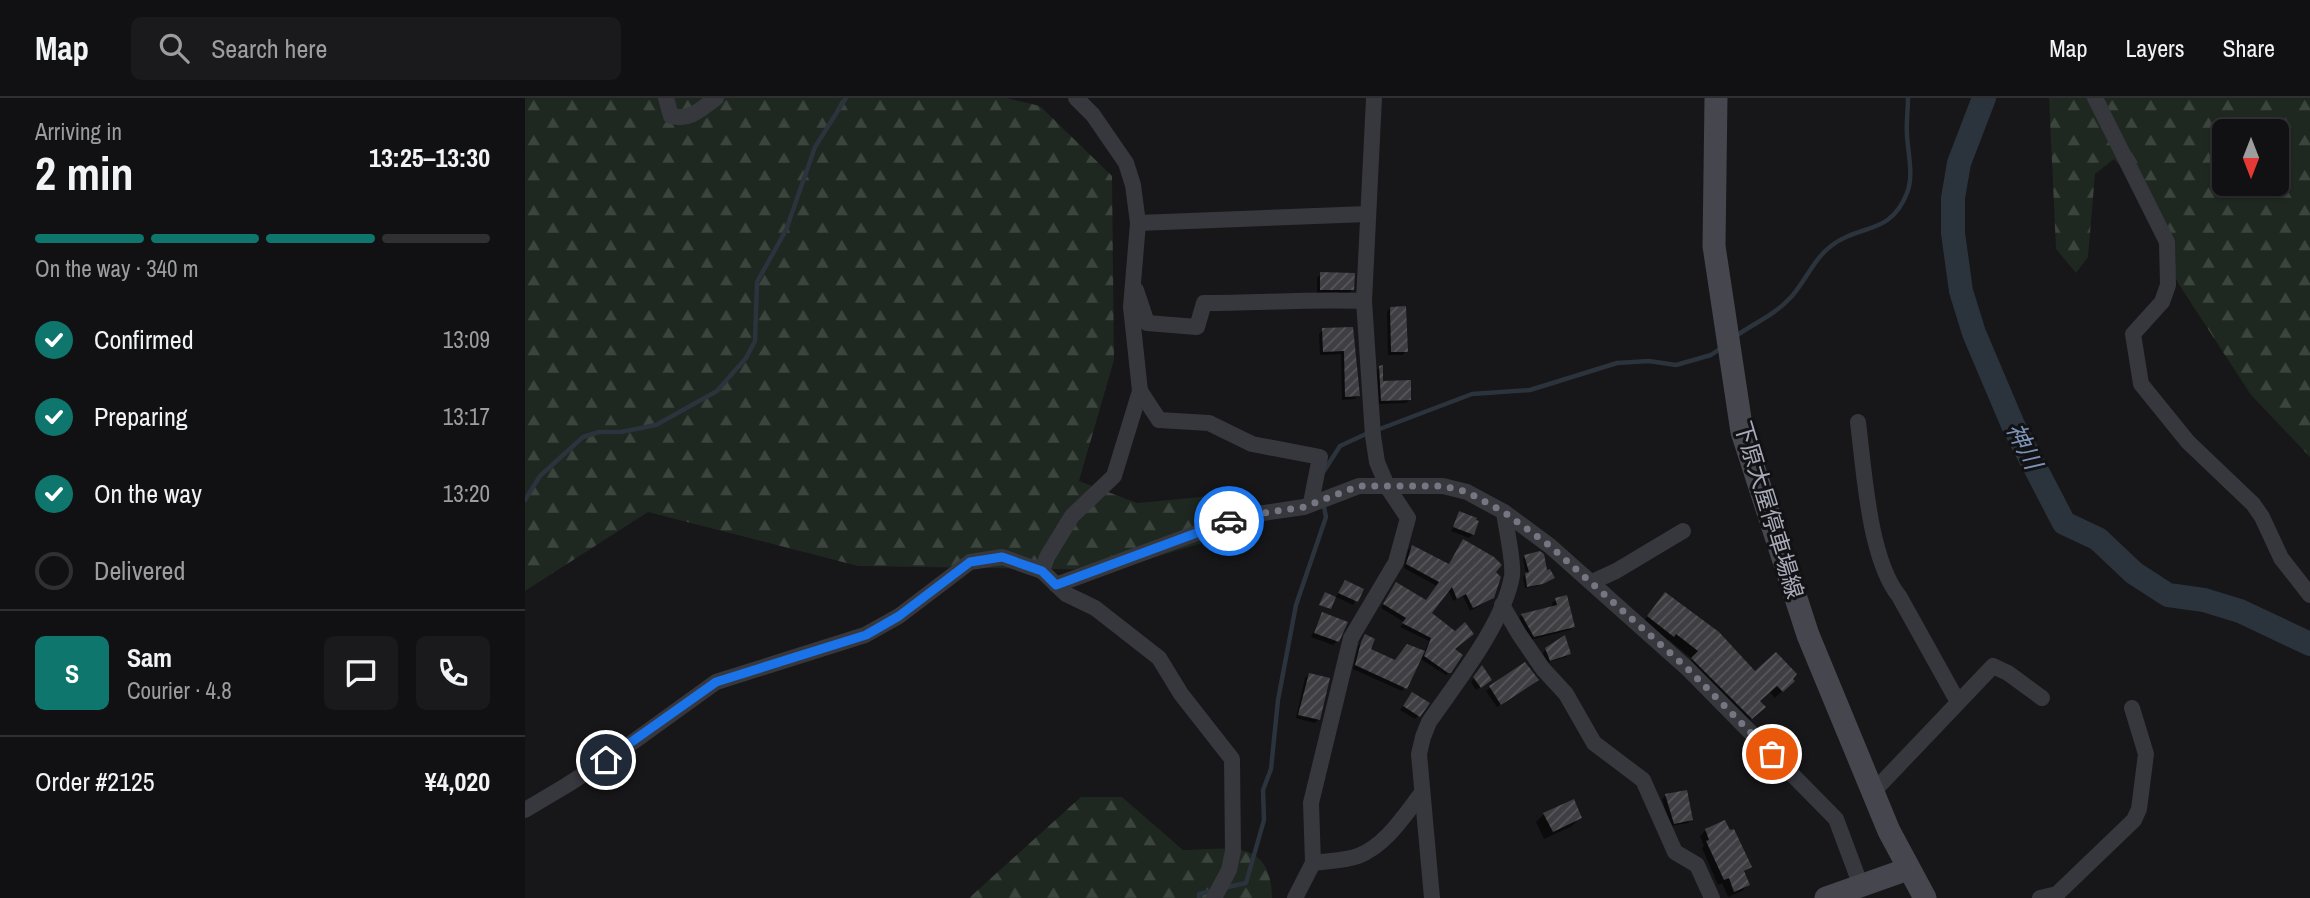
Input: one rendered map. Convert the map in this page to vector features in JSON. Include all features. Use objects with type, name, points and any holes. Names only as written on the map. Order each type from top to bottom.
[{"type":"main road","name":"下原大屋停車場線","points":[[1716,98],[1714,246],[1742,432],[1808,635],[1873,792],[1908,869],[1925,898]]},
{"type":"main road","points":[[1826,898],[1908,869]]},
{"type":"street","points":[[666,98],[671,116],[678,118],[693,116],[716,98]]},
{"type":"street","points":[[1042,571],[1047,557],[1072,516],[1114,476],[1140,391],[1131,307],[1137,223],[1133,185],[1126,163],[1093,115],[1076,98]]},
{"type":"street","points":[[1295,898],[1313,863],[1311,803],[1351,638],[1396,562],[1408,518],[1388,488],[1377,463],[1373,436],[1364,301],[1374,98]]},
{"type":"street","points":[[2095,98],[2167,242],[2168,285],[2162,302],[2133,334],[2141,384],[2189,442],[2253,504],[2281,558],[2310,595]]},
{"type":"street","points":[[1137,223],[1367,214]]},
{"type":"street","points":[[1134,286],[1147,323],[1187,327],[1197,327],[1204,303],[1276,303],[1304,299],[1364,301]]},
{"type":"street","points":[[1140,391],[1159,420],[1209,423],[1252,444],[1320,457],[1311,503]]},
{"type":"street","points":[[1859,422],[1868,507],[1888,582],[1899,596],[1958,702]]},
{"type":"street","points":[[1056,585],[1243,516],[1304,507],[1359,486],[1443,486],[1467,492],[1504,512],[1550,546],[1687,668],[1836,819],[1861,886]]},
{"type":"street","points":[[1432,898],[1419,754],[1429,722],[1486,636],[1502,605],[1512,573],[1504,512]]},
{"type":"street","points":[[1592,582],[1616,571],[1683,531]]},
{"type":"street","points":[[525,810],[626,747],[716,682],[866,635],[899,616],[970,562],[1002,557],[1042,571],[1066,594],[1095,608],[1159,658],[1181,694],[1232,759],[1233,850],[1229,870],[1216,893]]},
{"type":"street","points":[[1502,605],[1518,634],[1543,669],[1566,694],[1594,743],[1643,780],[1675,852],[1697,865],[1712,898]]},
{"type":"street","points":[[1873,792],[1993,666],[2008,673],[2042,698]]},
{"type":"street","points":[[2040,898],[2057,894],[2134,820],[2139,809],[2146,754],[2132,708]]},
{"type":"street","points":[[1313,863],[1357,857],[1376,846],[1421,794]]},
{"type":"green space","points":[[525,98],[1006,98],[1040,106],[1112,176],[1114,360],[1079,481],[1137,503],[1211,496],[1206,542],[1112,570],[858,566],[648,512],[525,591]]},
{"type":"green space","points":[[2049,98],[2310,98],[2310,457],[2251,395],[2178,283],[2133,180],[2114,159],[2095,174],[2088,257],[2076,273],[2056,249]]},
{"type":"green space","points":[[1081,797],[1122,797],[1183,850],[1231,849],[1256,856],[1270,878],[1272,898],[969,898]]},
{"type":"building","points":[[1320,272],[1355,273],[1354,290],[1320,290]]},
{"type":"building","points":[[1406,306],[1408,352],[1391,352],[1390,307]]},
{"type":"building","points":[[1353,327],[1360,396],[1345,397],[1344,351],[1323,352],[1322,328]]},
{"type":"building","points":[[1383,365],[1383,381],[1411,380],[1411,400],[1381,401],[1379,366]]},
{"type":"building","points":[[1459,511],[1479,521],[1474,535],[1453,527]]},
{"type":"building","points":[[1463,539],[1494,557],[1502,565],[1496,572],[1501,577],[1494,598],[1473,608],[1466,594],[1457,599],[1452,587],[1432,613],[1455,631],[1465,622],[1474,634],[1455,649],[1463,655],[1451,673],[1448,673],[1424,656],[1431,638],[1402,623],[1406,618],[1383,604],[1396,582],[1426,600],[1439,582],[1406,564],[1412,545],[1449,564]]},
{"type":"building","points":[[1540,551],[1544,554],[1547,570],[1550,569],[1555,578],[1527,587],[1525,573],[1529,572],[1524,555]]},
{"type":"building","points":[[1345,580],[1364,589],[1358,602],[1338,593]]},
{"type":"building","points":[[1325,592],[1336,597],[1331,609],[1319,605]]},
{"type":"building","points":[[1665,592],[1719,632],[1755,671],[1776,652],[1797,674],[1793,679],[1795,681],[1783,692],[1777,686],[1760,701],[1766,707],[1752,719],[1691,658],[1698,651],[1647,616]]},
{"type":"building","points":[[1567,595],[1575,627],[1534,637],[1521,614],[1557,605],[1555,598]]},
{"type":"building","points":[[1322,612],[1348,622],[1339,642],[1314,633]]},
{"type":"building","points":[[1365,634],[1375,639],[1371,649],[1395,660],[1407,644],[1425,651],[1407,689],[1355,665]]},
{"type":"building","points":[[1565,635],[1571,654],[1550,661],[1545,648]]},
{"type":"building","points":[[1525,662],[1539,680],[1501,705],[1489,686]]},
{"type":"building","points":[[1482,665],[1492,680],[1481,688],[1473,677]]},
{"type":"building","points":[[1309,673],[1330,678],[1320,720],[1298,715]]},
{"type":"building","points":[[1412,692],[1430,703],[1420,717],[1403,706]]},
{"type":"building","points":[[1687,790],[1693,820],[1674,824],[1665,794]]},
{"type":"building","points":[[1574,799],[1582,818],[1553,832],[1543,813]]},
{"type":"building","points":[[1725,820],[1730,830],[1734,829],[1752,867],[1744,871],[1750,885],[1734,892],[1729,878],[1724,880],[1706,841],[1709,840],[1705,829]]},
{"type":"waterway","points":[[525,500],[540,476],[583,437],[599,432],[621,432],[656,425],[717,391],[746,358],[755,341],[757,282],[786,230],[815,147],[846,98]]},
{"type":"waterway","points":[[1736,336],[1785,303],[1831,246],[1883,223],[1900,207],[1910,179],[1908,98]]},
{"type":"waterway","name":"神川","points":[[1984,98],[1959,163],[1953,198],[1953,233],[1961,291],[1974,333],[2013,425],[2064,523],[2098,539],[2134,573],[2168,595],[2204,600],[2240,611],[2310,644]]},
{"type":"waterway","points":[[1377,430],[1472,394],[1530,390],[1617,363],[1649,361],[1676,365],[1711,355],[1721,348]]},
{"type":"waterway","points":[[1324,471],[1340,446],[1368,433]]},
{"type":"waterway","points":[[1223,888],[1246,883],[1264,820],[1263,790],[1271,769],[1278,700],[1296,605],[1326,517],[1324,507]]},
{"type":"waterway","points":[[1199,898],[1199,894],[1211,891]]},
{"type":"way so far","points":[[1229,521],[1243,516],[1304,507],[1359,486],[1443,486],[1467,492],[1504,512],[1592,582],[1687,668],[1772,754]]},
{"type":"route","points":[[606,760],[716,682],[866,635],[899,616],[970,562],[1002,557],[1042,571],[1056,585],[1229,521]]}]
